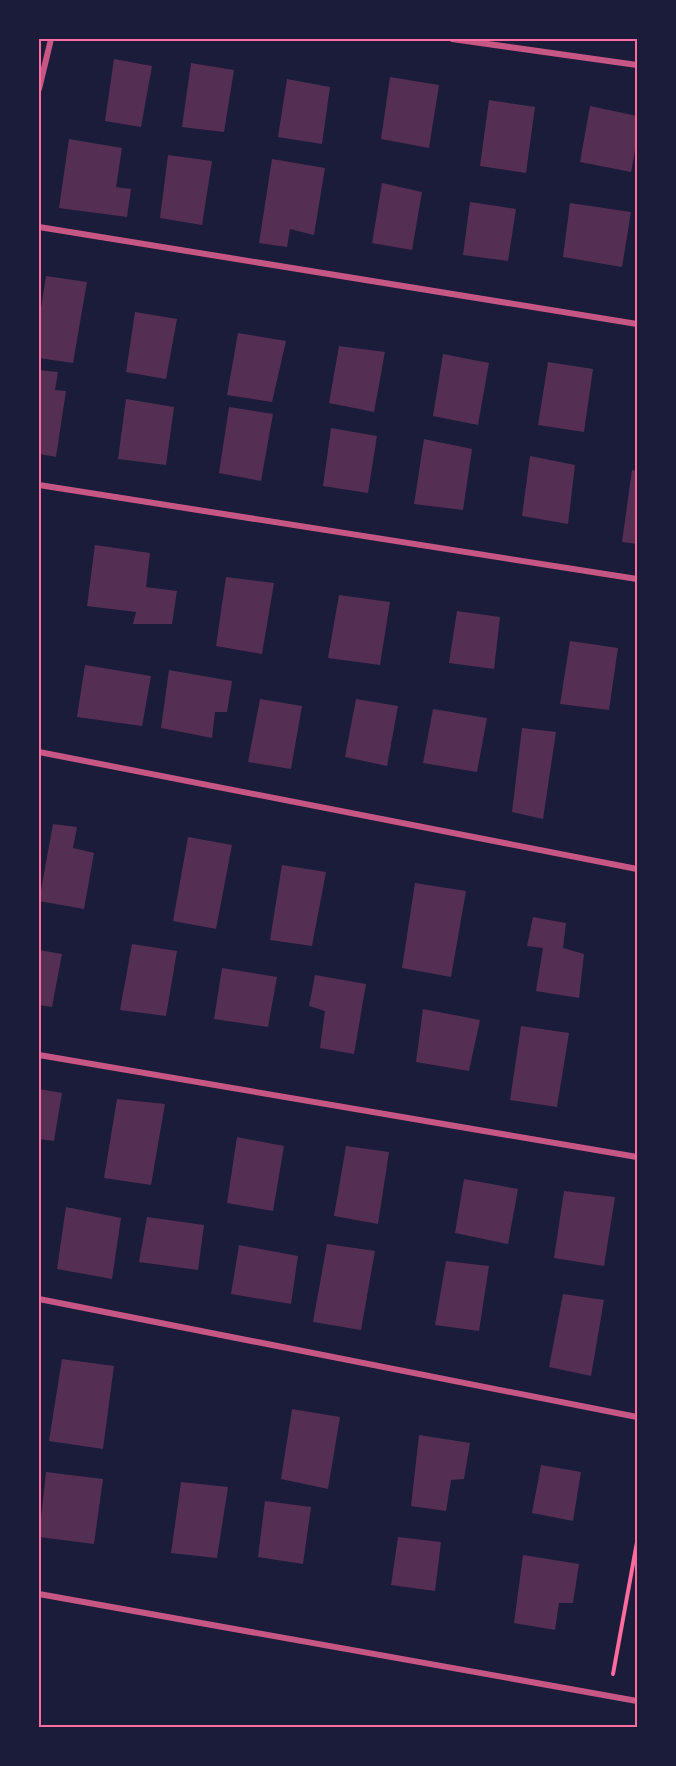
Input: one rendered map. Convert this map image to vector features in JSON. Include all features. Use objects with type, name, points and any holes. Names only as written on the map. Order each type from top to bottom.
[{"type":"street","points":[[39,89],[51,39]]},
{"type":"street","points":[[452,39],[637,65]]},
{"type":"street","points":[[39,227],[637,324]]},
{"type":"street","points":[[39,485],[637,579]]},
{"type":"street","points":[[39,752],[637,869]]},
{"type":"street","points":[[39,1055],[637,1157]]},
{"type":"street","points":[[39,1299],[637,1417]]},
{"type":"street","points":[[39,1594],[637,1701]]},
{"type":"path","points":[[609,1696],[637,1542]]},
{"type":"building","points":[[114,59],[152,66],[141,127],[105,121]]},
{"type":"building","points":[[191,63],[234,70],[224,132],[182,127]]},
{"type":"building","points":[[390,77],[439,85],[429,148],[381,139]]},
{"type":"building","points":[[287,79],[330,87],[322,144],[278,137]]},
{"type":"building","points":[[489,100],[535,107],[526,173],[480,166]]},
{"type":"building","points":[[590,106],[637,116],[637,139],[631,172],[580,162]]},
{"type":"building","points":[[69,139],[122,148],[116,187],[131,189],[127,217],[59,208]]},
{"type":"building","points":[[168,155],[212,161],[202,225],[160,218]]},
{"type":"building","points":[[272,159],[325,168],[314,235],[290,229],[287,247],[259,243]]},
{"type":"building","points":[[382,183],[422,192],[412,250],[372,243]]},
{"type":"building","points":[[470,202],[516,209],[508,261],[463,255]]},
{"type":"building","points":[[570,203],[631,212],[622,267],[563,257]]},
{"type":"building","points":[[46,276],[87,282],[73,363],[39,358],[39,321]]},
{"type":"building","points":[[135,312],[177,319],[166,379],[126,372]]},
{"type":"building","points":[[238,333],[286,341],[272,402],[227,395]]},
{"type":"building","points":[[339,346],[385,352],[374,412],[329,403]]},
{"type":"building","points":[[443,354],[489,363],[478,425],[433,416]]},
{"type":"building","points":[[548,362],[593,369],[584,432],[538,425]]},
{"type":"building","points":[[39,370],[58,372],[55,390],[66,391],[56,457],[39,454]]},
{"type":"building","points":[[126,399],[174,407],[166,465],[118,459]]},
{"type":"building","points":[[229,407],[273,414],[261,481],[219,473]]},
{"type":"building","points":[[331,428],[377,436],[368,493],[323,486]]},
{"type":"building","points":[[424,439],[472,449],[463,510],[414,504]]},
{"type":"building","points":[[530,456],[575,465],[568,524],[522,516]]},
{"type":"building","points":[[632,470],[637,471],[637,544],[622,542]]},
{"type":"building","points":[[95,545],[150,553],[146,587],[177,591],[172,624],[133,624],[136,612],[87,606]]},
{"type":"building","points":[[226,577],[274,583],[262,654],[216,646]]},
{"type":"building","points":[[339,595],[390,602],[380,665],[328,658]]},
{"type":"building","points":[[457,611],[500,617],[494,669],[449,663]]},
{"type":"building","points":[[570,641],[618,648],[609,710],[560,704]]},
{"type":"building","points":[[85,665],[151,676],[142,726],[77,717]]},
{"type":"building","points":[[169,670],[232,681],[227,712],[215,712],[212,738],[161,728]]},
{"type":"building","points":[[260,699],[302,706],[291,769],[248,762]]},
{"type":"building","points":[[356,699],[398,706],[387,766],[345,757]]},
{"type":"building","points":[[433,709],[487,718],[477,772],[423,763]]},
{"type":"building","points":[[522,728],[556,732],[543,819],[512,812]]},
{"type":"building","points":[[53,824],[77,827],[73,848],[94,853],[84,909],[39,901]]},
{"type":"building","points":[[188,837],[232,845],[216,929],[173,921]]},
{"type":"building","points":[[282,865],[326,872],[312,946],[270,940]]},
{"type":"building","points":[[415,883],[466,891],[451,977],[402,968]]},
{"type":"building","points":[[533,917],[566,923],[563,948],[584,954],[579,998],[536,991],[543,948],[527,946]]},
{"type":"building","points":[[132,944],[177,951],[166,1016],[120,1010]]},
{"type":"building","points":[[39,950],[62,954],[52,1007],[39,1005]]},
{"type":"building","points":[[222,968],[277,977],[268,1027],[214,1019]]},
{"type":"building","points":[[315,975],[366,984],[354,1054],[320,1048],[325,1011],[309,1006]]},
{"type":"building","points":[[423,1009],[480,1020],[469,1071],[416,1062]]},
{"type":"building","points":[[521,1026],[569,1033],[557,1107],[510,1100]]},
{"type":"building","points":[[39,1089],[62,1093],[54,1141],[39,1139]]},
{"type":"building","points":[[117,1099],[165,1104],[151,1185],[104,1178]]},
{"type":"building","points":[[237,1137],[284,1146],[273,1211],[227,1203]]},
{"type":"building","points":[[346,1146],[389,1152],[378,1224],[334,1216]]},
{"type":"building","points":[[464,1179],[518,1189],[508,1244],[455,1233]]},
{"type":"building","points":[[564,1191],[615,1197],[604,1266],[554,1258]]},
{"type":"building","points":[[66,1207],[121,1218],[112,1279],[57,1269]]},
{"type":"building","points":[[147,1217],[204,1225],[198,1270],[139,1262]]},
{"type":"building","points":[[327,1244],[375,1251],[361,1330],[313,1322]]},
{"type":"building","points":[[239,1245],[298,1256],[291,1304],[231,1294]]},
{"type":"building","points":[[446,1261],[489,1266],[479,1331],[435,1325]]},
{"type":"building","points":[[563,1294],[604,1300],[591,1376],[549,1367]]},
{"type":"building","points":[[62,1359],[114,1366],[103,1449],[49,1441]]},
{"type":"building","points":[[292,1409],[340,1417],[328,1489],[281,1479]]},
{"type":"building","points":[[419,1435],[470,1443],[464,1479],[451,1480],[446,1511],[411,1506]]},
{"type":"building","points":[[541,1465],[581,1472],[573,1521],[532,1513]]},
{"type":"building","points":[[46,1472],[103,1479],[94,1544],[39,1537]]},
{"type":"building","points":[[181,1482],[228,1487],[217,1558],[171,1553]]},
{"type":"building","points":[[265,1501],[311,1507],[303,1564],[258,1557]]},
{"type":"building","points":[[398,1537],[441,1542],[435,1591],[391,1585]]},
{"type":"building","points":[[523,1555],[579,1564],[573,1603],[559,1603],[555,1630],[514,1623]]}]
